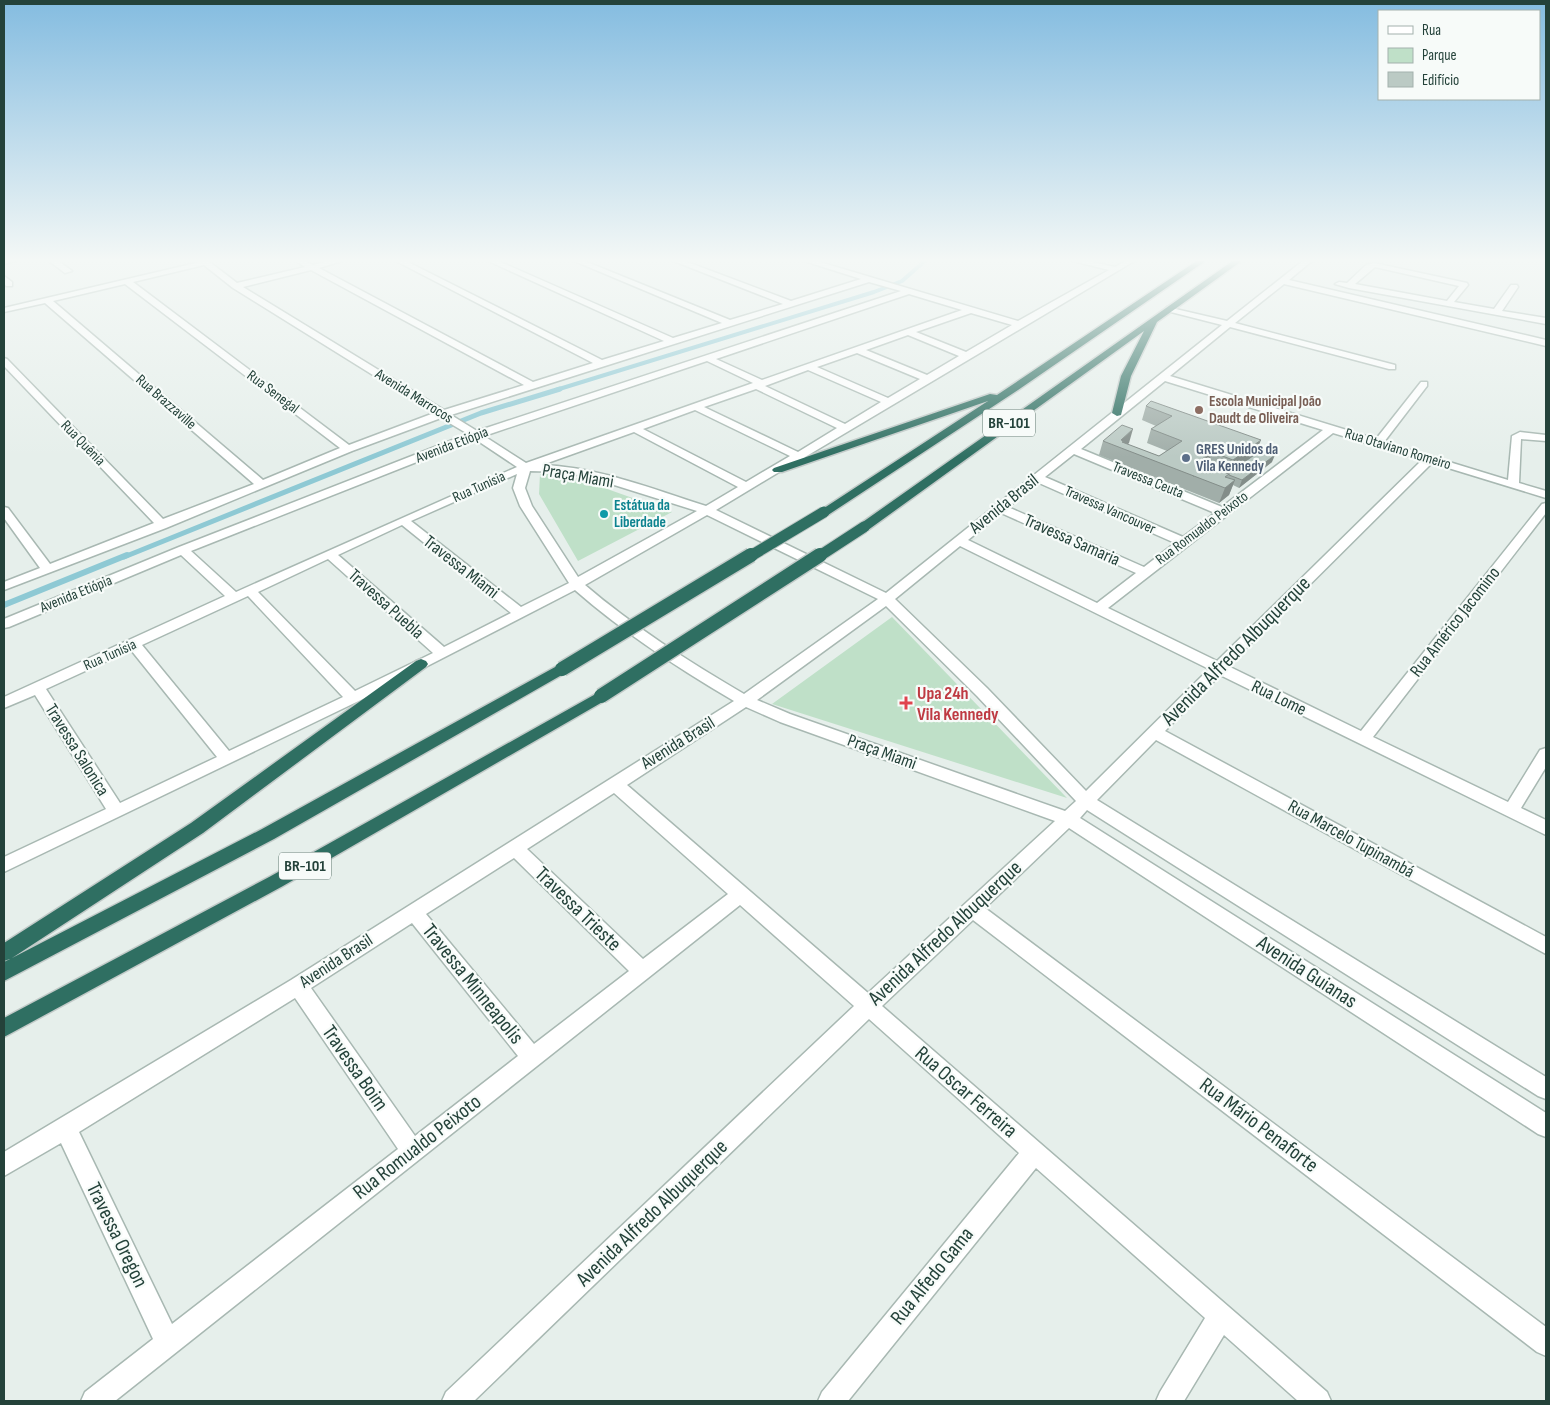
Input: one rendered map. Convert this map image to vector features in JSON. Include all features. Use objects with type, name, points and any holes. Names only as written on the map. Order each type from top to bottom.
[{"type":"highway","name":"BR-101","points":[[4,972],[268,834],[562,670],[824,512],[1015,388],[1107,326]]},
{"type":"highway","name":"BR-101","points":[[4,1028],[277,881],[601,696],[864,527],[1147,326]]},
{"type":"highway","points":[[1117,413],[1126,376],[1152,326]]},
{"type":"highway","points":[[778,470],[1015,388]]},
{"type":"highway","points":[[4,953],[197,828],[422,664]]},
{"type":"street","name":"Rua Brazzaville","points":[[77,326],[262,485]]},
{"type":"street","name":"Rua Senegal","points":[[185,326],[348,449]]},
{"type":"street","name":"Avenida Marrocos","points":[[300,326],[525,467]]},
{"type":"street","points":[[422,326],[530,384]]},
{"type":"street","points":[[527,326],[600,363]]},
{"type":"street","points":[[637,326],[672,341]]},
{"type":"street","name":"Avenida Etiópia","points":[[4,586],[162,525],[348,449],[446,416],[530,384],[721,326]]},
{"type":"street","name":"Avenida Etiópia","points":[[4,624],[473,433],[805,326]]},
{"type":"street","name":"Rua Tunísia","points":[[4,703],[403,520],[525,467],[927,326]]},
{"type":"street","points":[[4,865],[422,664],[576,584],[778,470],[1016,326]]},
{"type":"street","name":"Avenida Brasil","points":[[4,1165],[298,986],[745,701],[887,599],[1228,326]]},
{"type":"street","points":[[1236,326],[1392,366]]},
{"type":"street","points":[[1476,326],[1546,343]]},
{"type":"street","points":[[909,332],[968,356]]},
{"type":"street","points":[[858,350],[929,378]]},
{"type":"street","points":[[707,358],[845,428]]},
{"type":"street","name":"Rua Quênia","points":[[4,361],[162,525]]},
{"type":"street","points":[[808,367],[888,402]]},
{"type":"street","name":"Rua Otaviano Romeiro","points":[[1164,377],[1546,495]]},
{"type":"street","points":[[1378,443],[1424,384]]},
{"type":"street","points":[[696,407],[800,457]]},
{"type":"street","points":[[634,428],[748,487]]},
{"type":"street","name":"Rua Romualdo Peixoto","points":[[1098,609],[1331,429]]},
{"type":"street","points":[[1513,485],[1516,438],[1520,435],[1546,438]]},
{"type":"street","name":"Travessa Ceuta","points":[[1072,449],[1224,512]]},
{"type":"street","name":"Avenida Alfredo Albuquerque","points":[[455,1401],[971,908],[1086,802],[1218,668],[1430,459]]},
{"type":"street","name":"Praça Miami","points":[[1068,819],[785,718],[745,701],[684,665],[613,616],[576,584],[526,506],[519,488],[525,467],[564,469],[594,475],[707,510],[887,599],[982,692],[1086,802]]},
{"type":"street","name":"Travessa Vancouver","points":[[1037,478],[1183,542]]},
{"type":"street","name":"Rua Américo Jacomino","points":[[1363,739],[1546,506]]},
{"type":"street","name":"Travessa Samaria","points":[[1000,508],[1144,572]]},
{"type":"street","points":[[4,510],[47,569]]},
{"type":"street","name":"Travessa Miami","points":[[403,520],[520,613]]},
{"type":"street","name":"Rua Lome","points":[[959,541],[1546,828]]},
{"type":"street","points":[[183,550],[235,598]]},
{"type":"street","name":"Travessa Puebla","points":[[330,554],[442,654]]},
{"type":"street","points":[[250,591],[352,697]]},
{"type":"street","points":[[134,644],[226,758]]},
{"type":"street","name":"Travessa Salonica","points":[[38,688],[116,811]]},
{"type":"street","name":"Rua Marcelo Tupinambá","points":[[1155,732],[1546,946]]},
{"type":"street","points":[[1511,811],[1546,754]]},
{"type":"street","name":"Rua Oscar Ferreira","points":[[614,783],[1318,1401]]},
{"type":"street","name":"Avenida Guianas","points":[[1086,802],[1546,1089]]},
{"type":"street","name":"Avenida Guianas","points":[[1068,819],[1546,1126]]},
{"type":"street","name":"Travessa Trieste","points":[[514,848],[642,971]]},
{"type":"street","name":"Rua Romualdo Peixoto","points":[[94,1401],[741,894]]},
{"type":"street","name":"Rua Mário Penaforte","points":[[971,908],[1546,1343]]},
{"type":"street","name":"Travessa Minneapolis","points":[[413,911],[532,1058]]},
{"type":"street","name":"Travessa Boim","points":[[298,986],[412,1151]]},
{"type":"street","name":"Travessa Oregon","points":[[65,1128],[168,1343]]},
{"type":"street","name":"Rua Alfedo Gama","points":[[831,1401],[1034,1152]]},
{"type":"street","points":[[1168,1401],[1221,1316]]},
{"type":"green space","points":[[540,474],[565,474],[672,512],[578,561],[539,494]]},
{"type":"green space","points":[[892,617],[1067,798],[772,704]]},
{"type":"building","points":[[1151,401],[1261,440],[1233,460],[1212,452],[1198,462],[1229,474],[1225,477],[1235,480],[1225,488],[1103,441],[1122,425],[1133,429],[1121,440],[1124,441],[1122,442],[1159,456],[1182,441],[1151,429],[1172,416],[1146,406]]},
{"type":"building","points":[[1261,450],[1275,455],[1242,480],[1228,474]]},
{"type":"waterway","points":[[556,390],[765,326]]},
{"type":"waterway","points":[[124,557],[481,413],[560,389]]},
{"type":"waterway","points":[[4,605],[127,555]]},
{"type":"place","name":"Escola Municipal João Daudt de Oliveira","points":[[1199,410]]},
{"type":"place","name":"GRES Unidos da Vila Kennedy","points":[[1186,458]]},
{"type":"place","name":"Estátua da Liberdade","points":[[604,514]]},
{"type":"place","name":"Upa 24h Vila Kennedy","points":[[906,703]]}]
